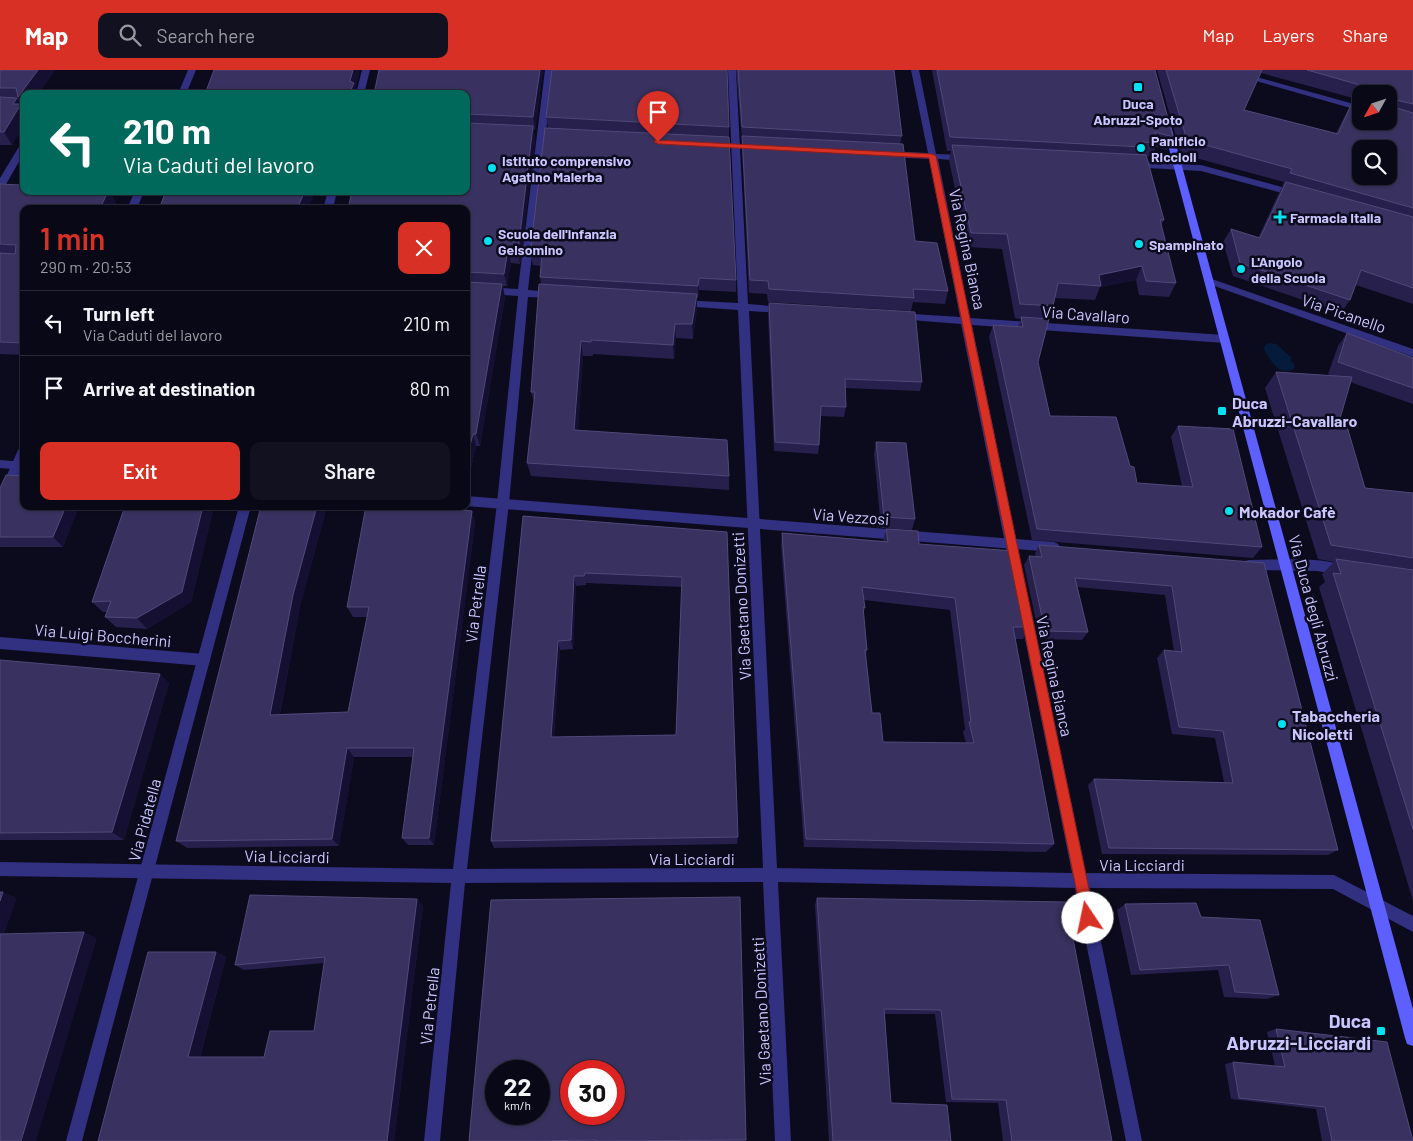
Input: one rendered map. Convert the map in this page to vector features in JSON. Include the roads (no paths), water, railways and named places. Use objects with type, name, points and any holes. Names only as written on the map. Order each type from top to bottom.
[{"type":"main road","name":"Via Duca degli Abruzzi","points":[[1165,116],[1413,1038]]},
{"type":"street","points":[[184,90],[192,70]]},
{"type":"street","points":[[361,90],[366,70]]},
{"type":"street","name":"Via Petrella","points":[[432,1141],[459,876],[503,504],[523,293],[543,136],[549,70]]},
{"type":"street","name":"Via Gaetano Donizetti","points":[[732,70],[745,308],[752,525],[772,875],[784,1141]]},
{"type":"street","name":"Via Regina Bianca","points":[[914,70],[1020,584]]},
{"type":"street","points":[[1222,70],[1352,106]]},
{"type":"street","points":[[0,186],[20,151]]},
{"type":"street","points":[[874,153],[972,158]]},
{"type":"street","points":[[1122,165],[1201,168],[1306,196]]},
{"type":"street","name":"Via Picanello","points":[[1209,281],[1413,353]]},
{"type":"street","points":[[470,289],[561,296]]},
{"type":"street","points":[[667,302],[794,311]]},
{"type":"street","name":"Via Cavallaro","points":[[890,316],[1225,339]]},
{"type":"street","points":[[0,464],[20,465],[0,504]]},
{"type":"street","name":"Via Vezzosi","points":[[470,501],[752,525],[1064,548]]},
{"type":"street","name":"Via Pidatella","points":[[74,1141],[148,872],[244,510]]},
{"type":"street","points":[[1238,564],[1316,566],[1355,571]]},
{"type":"street","name":"Via Regina Bianca","points":[[1024,603],[1134,1141]]},
{"type":"street","name":"Via Luigi Boccherini","points":[[0,643],[204,660]]},
{"type":"street","name":"Via Licciardi","points":[[0,869],[459,876],[772,875],[1334,882],[1413,924]]},
{"type":"water","points":[[1270,343],[1276,344],[1292,358],[1290,360],[1295,368],[1285,371],[1276,367],[1264,349],[1265,345]]},
{"type":"place","name":"Duca Abruzzi-Spoto","points":[[1138,87]]},
{"type":"place","name":"Panificio Riccioli","points":[[1141,148]]},
{"type":"place","name":"Istituto comprensivo Agatino Malerba","points":[[492,168]]},
{"type":"place","name":"Farmacia Italia","points":[[1280,217]]},
{"type":"place","name":"Scuola dell'infanzia Gelsomino","points":[[488,241]]},
{"type":"place","name":"Spampinato","points":[[1139,244]]},
{"type":"place","name":"L'Angolo della Scuola","points":[[1241,269]]},
{"type":"place","name":"Duca Abruzzi-Cavallaro","points":[[1222,411]]},
{"type":"place","name":"Mokador Cafè","points":[[1229,511]]},
{"type":"place","name":"Tabaccheria Nicoletti","points":[[1282,724]]},
{"type":"place","name":"Duca Abruzzi-Licciardi","points":[[1381,1031]]}]
